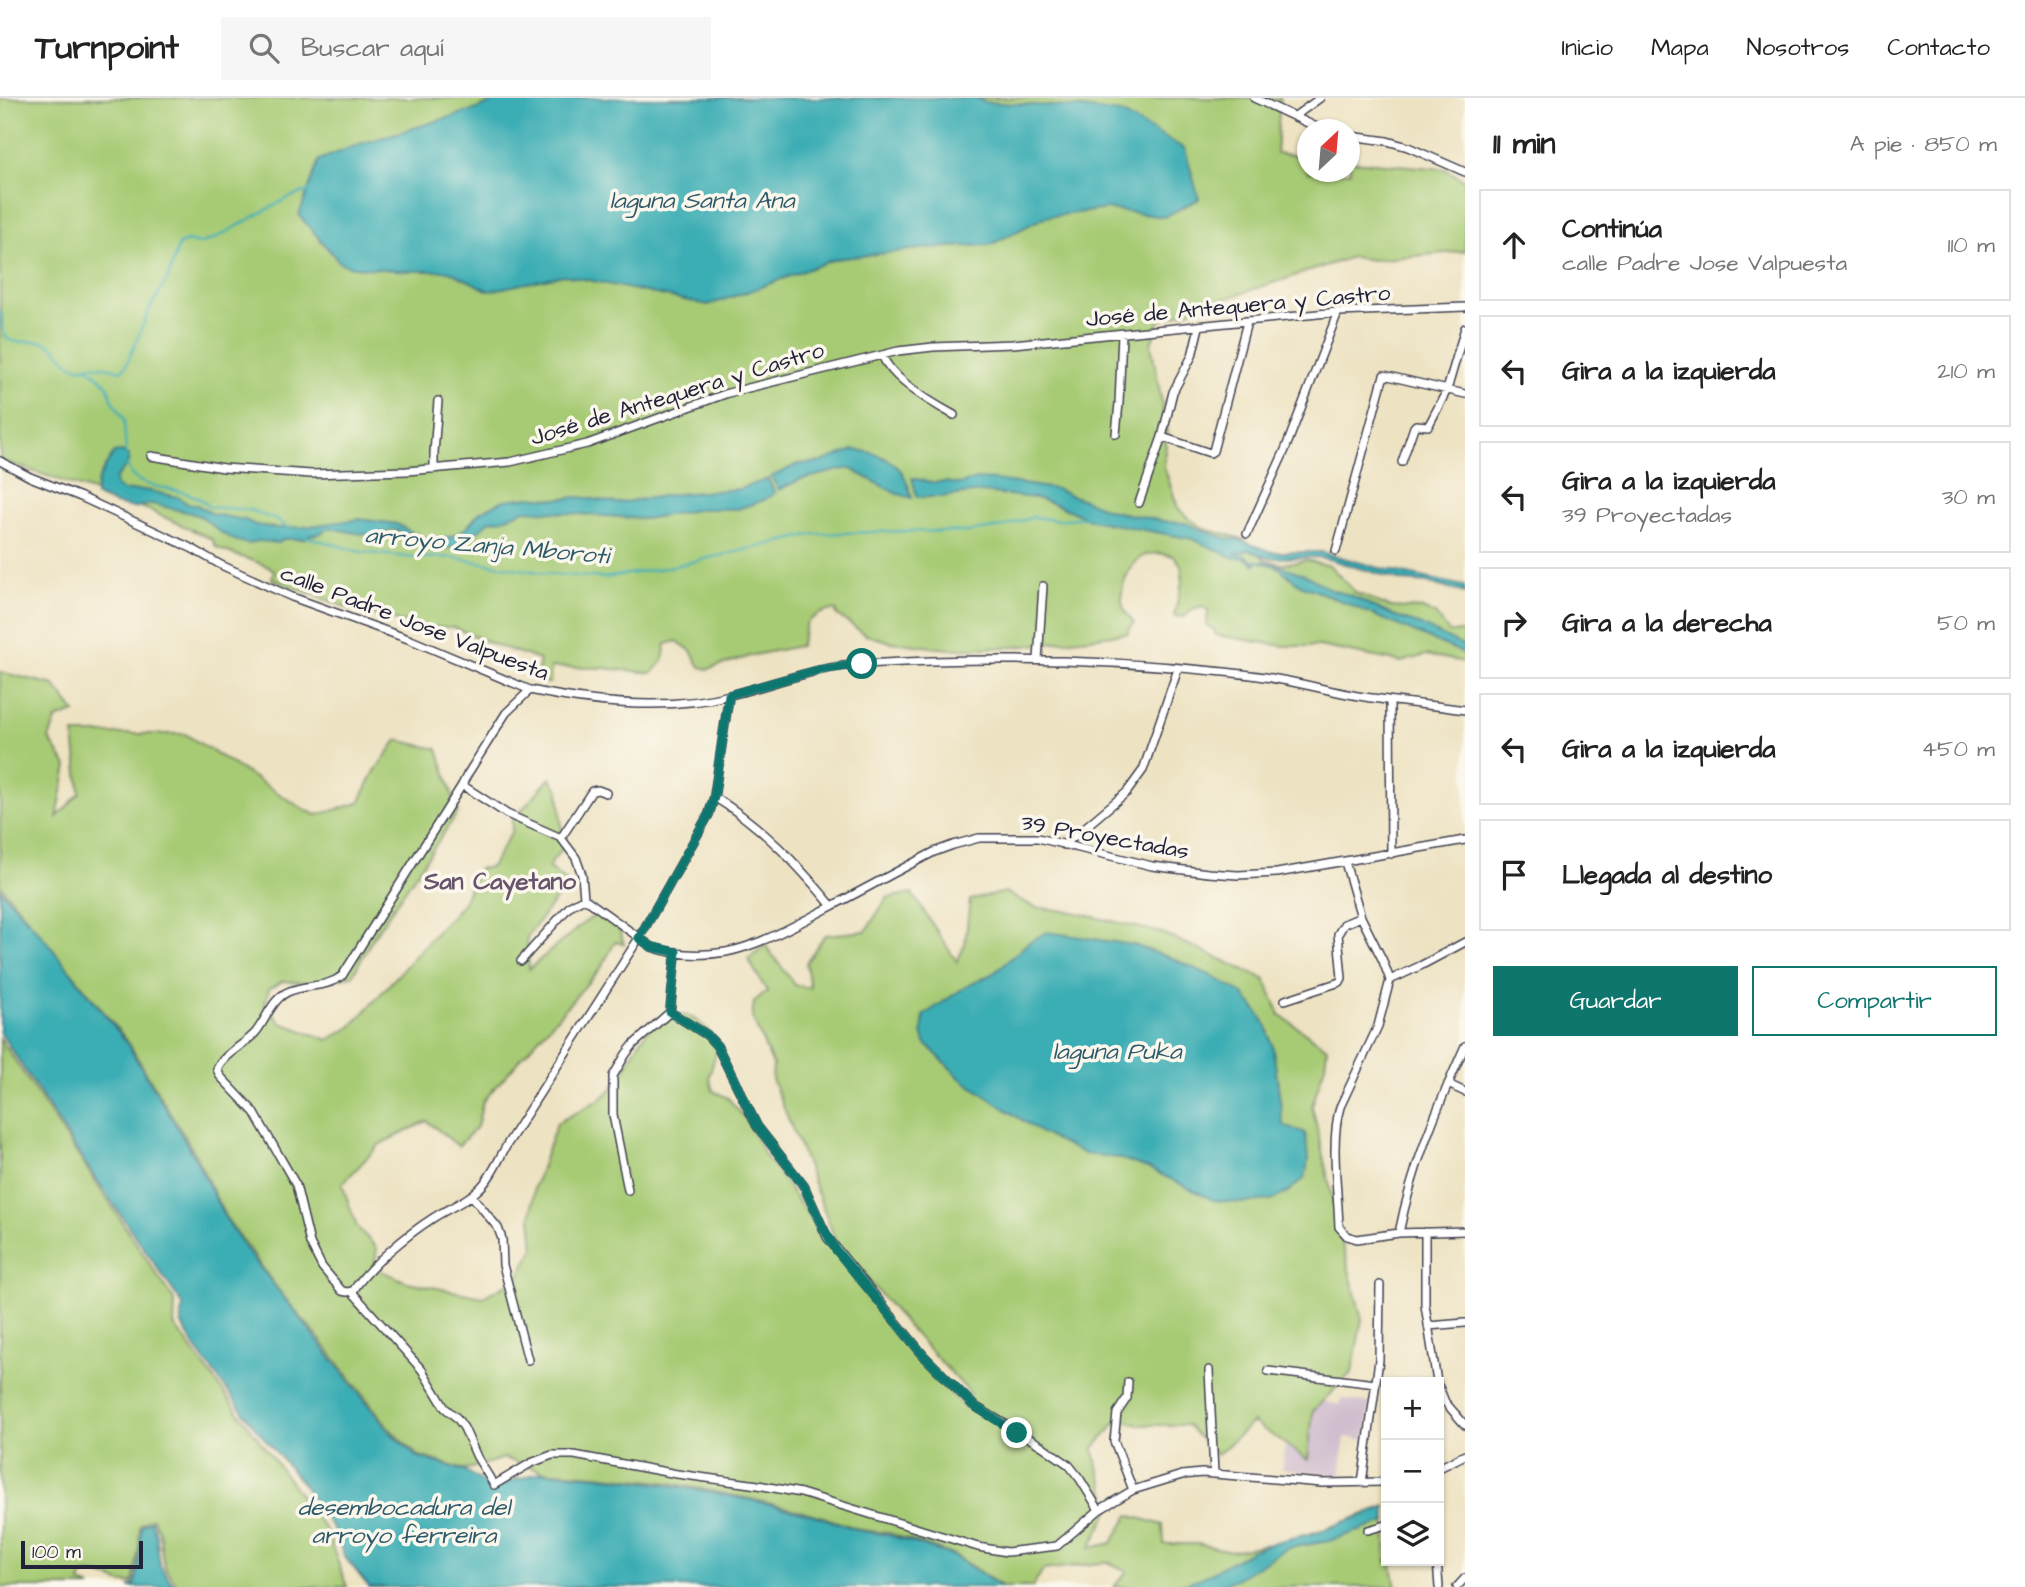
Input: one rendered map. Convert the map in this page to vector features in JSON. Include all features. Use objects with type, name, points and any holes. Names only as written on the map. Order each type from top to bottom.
[{"type":"street","points":[[1254,98],[1301,119]]},
{"type":"street","points":[[1295,116],[1320,98]]},
{"type":"street","points":[[1360,137],[1408,147],[1465,172]]},
{"type":"street","name":"José de Antequera y Castro","points":[[151,456],[224,468],[311,474],[434,469],[510,462],[587,444],[727,393],[882,355],[933,347],[1013,344],[1338,312],[1465,307]]},
{"type":"street","points":[[1247,534],[1285,450],[1338,312]]},
{"type":"street","points":[[1162,437],[1213,452],[1247,321]]},
{"type":"street","points":[[1139,503],[1162,437],[1172,393],[1192,356],[1199,327]]},
{"type":"street","points":[[1402,462],[1414,427],[1428,426],[1447,390],[1465,328]]},
{"type":"street","points":[[1115,434],[1122,334]]},
{"type":"street","points":[[882,355],[886,364],[899,376],[932,402],[954,415]]},
{"type":"street","points":[[1336,551],[1384,375],[1465,394]]},
{"type":"street","points":[[434,469],[438,401]]},
{"type":"street","name":"calle Padre Jose Valpuesta","points":[[0,461],[292,597],[411,640],[530,690],[628,703],[670,704],[729,695],[837,666],[1038,660],[1222,671],[1390,701],[1465,710]]},
{"type":"street","points":[[1038,660],[1043,586]]},
{"type":"street","points":[[1064,845],[1128,792],[1143,770],[1178,669]]},
{"type":"street","points":[[530,690],[506,713],[467,775],[463,786],[342,976],[328,984],[290,991],[278,998],[264,1022],[249,1040],[220,1062],[217,1069],[220,1076],[254,1112],[296,1185],[310,1243],[322,1267],[342,1291],[353,1291],[405,1239],[482,1187],[639,938],[709,814],[714,797],[729,695]]},
{"type":"street","points":[[1390,701],[1391,854]]},
{"type":"street","points":[[463,786],[507,814],[561,838],[576,858],[582,875],[584,898],[570,906],[521,961]]},
{"type":"street","points":[[561,838],[592,791],[606,793]]},
{"type":"street","points":[[714,797],[770,839],[832,906]]},
{"type":"street","name":"39 Proyectadas","points":[[584,898],[652,947],[702,954],[743,948],[805,920],[934,852],[979,838],[1038,838],[1152,866],[1208,873],[1277,873],[1465,840]]},
{"type":"street","points":[[1345,862],[1361,916],[1390,980],[1378,1026],[1337,1118],[1339,1227],[1344,1234],[1352,1238],[1465,1231]]},
{"type":"street","points":[[1285,1000],[1340,982],[1342,978],[1338,934],[1344,924],[1361,916]]},
{"type":"street","points":[[1390,980],[1465,942]]},
{"type":"street","points":[[628,1190],[615,1133],[614,1076],[634,1044],[670,1012],[676,952]]},
{"type":"street","points":[[670,1012],[707,1035],[717,1046],[757,1126],[804,1186],[827,1237],[924,1356],[973,1405],[1069,1465],[1098,1510]]},
{"type":"street","points":[[1399,1233],[1410,1185],[1437,1108],[1465,1046]]},
{"type":"street","points":[[1448,1084],[1465,1092]]},
{"type":"street","points":[[472,1196],[498,1228],[502,1239],[503,1265],[528,1360]]},
{"type":"street","points":[[1425,1232],[1425,1305],[1437,1377]]},
{"type":"street","points":[[1362,1483],[1379,1353],[1380,1285]]},
{"type":"street","points":[[353,1291],[422,1370],[445,1408],[461,1423],[494,1485],[531,1463],[552,1455],[574,1455],[801,1493],[978,1546],[1007,1552],[1044,1549],[1057,1545],[1098,1510],[1133,1490],[1182,1475],[1214,1473],[1322,1483],[1381,1482]]},
{"type":"street","points":[[1427,1326],[1465,1323]]},
{"type":"street","points":[[1209,1370],[1214,1473]]},
{"type":"street","points":[[1268,1371],[1376,1384]]},
{"type":"street","points":[[1128,1382],[1127,1398],[1116,1413],[1114,1441],[1133,1490]]},
{"type":"street","points":[[1444,1400],[1465,1425]]},
{"type":"street","points":[[1444,1466],[1465,1455]]},
{"type":"street","points":[[1368,1530],[1381,1526]]},
{"type":"street","points":[[1437,1566],[1439,1587]]},
{"type":"street","points":[[1457,1587],[1465,1578]]},
{"type":"shaded area","points":[[1342,1399],[1370,1403],[1366,1440],[1345,1437],[1340,1476],[1282,1469],[1288,1417],[1322,1401],[1340,1405]]},
{"type":"green space","points":[[0,98],[1280,98],[1276,153],[1297,156],[1297,182],[1360,182],[1360,162],[1445,169],[1465,180],[1465,251],[1373,260],[1352,257],[1160,320],[1151,344],[1167,431],[1164,467],[1178,508],[1189,519],[1206,529],[1243,539],[1266,560],[1283,564],[1306,560],[1330,566],[1356,593],[1389,607],[1422,609],[1435,614],[1449,632],[1465,632],[1465,662],[1426,655],[1401,662],[1319,646],[1283,646],[1216,635],[1207,624],[1208,610],[1201,606],[1191,610],[1185,617],[1174,616],[1182,582],[1182,566],[1174,556],[1150,554],[1134,564],[1123,586],[1122,602],[1134,623],[1128,633],[1016,647],[949,649],[891,642],[866,635],[836,614],[837,611],[829,611],[807,622],[800,646],[754,655],[708,669],[700,667],[691,651],[677,641],[666,644],[663,661],[652,673],[604,668],[551,667],[550,683],[542,682],[537,676],[540,660],[453,627],[422,627],[348,608],[272,579],[274,570],[216,547],[212,539],[149,510],[0,460]]},
{"type":"green space","points":[[0,672],[54,685],[75,712],[56,719],[49,739],[67,766],[57,817],[80,793],[74,734],[185,734],[317,815],[359,803],[375,771],[397,740],[438,749],[458,812],[374,936],[352,976],[314,983],[283,981],[269,989],[265,1005],[281,1023],[328,1040],[351,1027],[462,904],[478,869],[491,867],[512,831],[512,821],[550,778],[559,790],[563,847],[548,867],[568,883],[527,937],[529,969],[597,914],[618,926],[624,944],[615,942],[601,968],[483,1101],[477,1127],[458,1146],[427,1121],[380,1144],[342,1184],[357,1227],[377,1248],[374,1268],[407,1282],[483,1297],[517,1279],[534,1248],[531,1218],[534,1188],[557,1123],[608,1093],[653,1025],[665,1016],[679,1014],[696,1020],[719,1042],[709,1077],[713,1091],[728,1098],[745,1118],[765,1155],[892,1331],[965,1408],[970,1393],[909,1328],[837,1244],[772,1079],[773,1065],[752,1017],[754,1002],[768,993],[748,959],[765,945],[795,985],[810,988],[806,963],[825,935],[866,931],[887,898],[912,893],[957,962],[965,944],[970,900],[1005,892],[1034,907],[1073,912],[1162,933],[1265,979],[1280,1015],[1327,1048],[1325,1065],[1312,1106],[1362,1319],[1352,1372],[1313,1411],[1308,1460],[1253,1422],[1217,1455],[1187,1425],[1139,1425],[1119,1419],[1093,1449],[1110,1509],[1090,1548],[1112,1543],[1129,1515],[1163,1525],[1164,1544],[1198,1544],[1231,1551],[1280,1542],[1381,1508],[1381,1566],[1392,1566],[1396,1587],[1114,1587],[1127,1571],[1108,1562],[1043,1570],[1032,1587],[1003,1587],[954,1555],[889,1533],[862,1530],[814,1514],[751,1499],[671,1483],[543,1471],[504,1458],[465,1470],[417,1455],[391,1430],[279,1291],[225,1216],[194,1152],[126,1039],[0,885]]},
{"type":"green space","points":[[0,1038],[175,1302],[174,1325],[326,1530],[347,1587],[179,1587],[164,1566],[159,1531],[152,1518],[140,1525],[133,1583],[90,1574],[83,1575],[80,1583],[91,1587],[0,1587]]},
{"type":"water","name":"laguna Santa Ana","points":[[499,98],[977,98],[985,102],[1074,107],[1121,113],[1185,149],[1199,199],[1164,217],[1108,209],[1045,217],[990,245],[929,248],[835,259],[708,305],[564,275],[489,291],[449,271],[353,267],[340,263],[299,215],[319,160],[357,145],[480,108]]},
{"type":"water","points":[[853,450],[873,453],[897,467],[904,475],[912,498],[895,493],[851,469],[799,480],[779,490],[771,477],[798,464],[821,462]]},
{"type":"water","points":[[114,453],[129,455],[129,459],[115,479],[116,486],[124,491],[146,490],[178,497],[213,514],[276,528],[360,519],[397,524],[430,542],[456,535],[480,512],[504,500],[580,497],[617,503],[677,494],[740,489],[768,479],[775,493],[738,509],[702,509],[645,519],[525,510],[503,519],[489,521],[475,534],[451,548],[431,550],[393,529],[370,534],[329,528],[304,539],[248,544],[234,540],[202,517],[191,513],[152,504],[133,508],[96,496],[101,473]]},
{"type":"water","points":[[912,478],[960,484],[976,479],[996,480],[1056,489],[1112,511],[1185,523],[1272,552],[1322,552],[1379,568],[1464,586],[1465,593],[1428,583],[1403,581],[1318,557],[1269,558],[1249,550],[1235,554],[1258,561],[1255,565],[1245,558],[1234,558],[1192,539],[1091,520],[1035,498],[981,492],[917,497]]},
{"type":"water","points":[[1259,561],[1270,562],[1306,575],[1331,590],[1350,595],[1396,617],[1419,624],[1465,647],[1465,654],[1300,585],[1278,567]]},
{"type":"water","name":"desembocadura del arroyo ferreira","points":[[0,889],[43,937],[125,1040],[193,1154],[224,1216],[248,1252],[389,1431],[416,1456],[465,1471],[491,1487],[542,1472],[670,1485],[751,1500],[814,1515],[862,1531],[889,1535],[954,1556],[1001,1587],[369,1587],[344,1556],[333,1529],[303,1484],[253,1425],[195,1347],[181,1323],[183,1305],[85,1163],[0,1032]]},
{"type":"water","name":"laguna Puka","points":[[1047,932],[1134,945],[1208,974],[1243,994],[1267,1027],[1273,1048],[1283,1123],[1286,1127],[1304,1132],[1306,1136],[1308,1161],[1305,1178],[1275,1199],[1240,1203],[1213,1200],[1150,1169],[1119,1158],[1085,1154],[1041,1133],[961,1079],[925,1043],[922,1032],[924,1015],[965,987],[994,973],[1029,942]]},
{"type":"water","points":[[1381,1509],[1381,1524],[1329,1541],[1288,1548],[1238,1578],[1215,1587],[1173,1587],[1201,1578],[1251,1551],[1275,1542],[1318,1532]]},
{"type":"water","points":[[151,1521],[156,1533],[160,1566],[175,1587],[129,1587],[135,1585],[141,1526]]},
{"type":"waterway","points":[[0,312],[6,336],[11,341],[43,342],[55,348],[76,367],[96,366],[121,371],[126,366],[150,308],[168,278],[179,244],[187,241],[198,244],[214,239],[288,198],[311,190]]},
{"type":"waterway","name":"arroyo Zanja Mboroti","points":[[86,366],[107,384],[124,419],[126,457]]},
{"type":"waterway","name":"arroyo Zanja Mboroti","points":[[127,464],[131,474],[147,484],[191,495],[209,507],[249,510],[277,520],[289,528]]},
{"type":"waterway","name":"arroyo Zanja Mboroti","points":[[304,536],[361,552],[415,558],[448,557],[550,574],[604,578],[665,568],[815,534],[967,532],[1003,527],[1033,517],[1056,520],[1087,517]]},
{"type":"district","name":"San Cayetano","points":[[500,881]]},
{"type":"route","points":[[862,664],[818,670],[729,695],[714,797],[709,814],[639,938],[652,947],[676,952],[670,1012],[707,1035],[717,1046],[757,1126],[797,1175],[836,1250],[924,1356],[973,1405],[1017,1433]]}]
